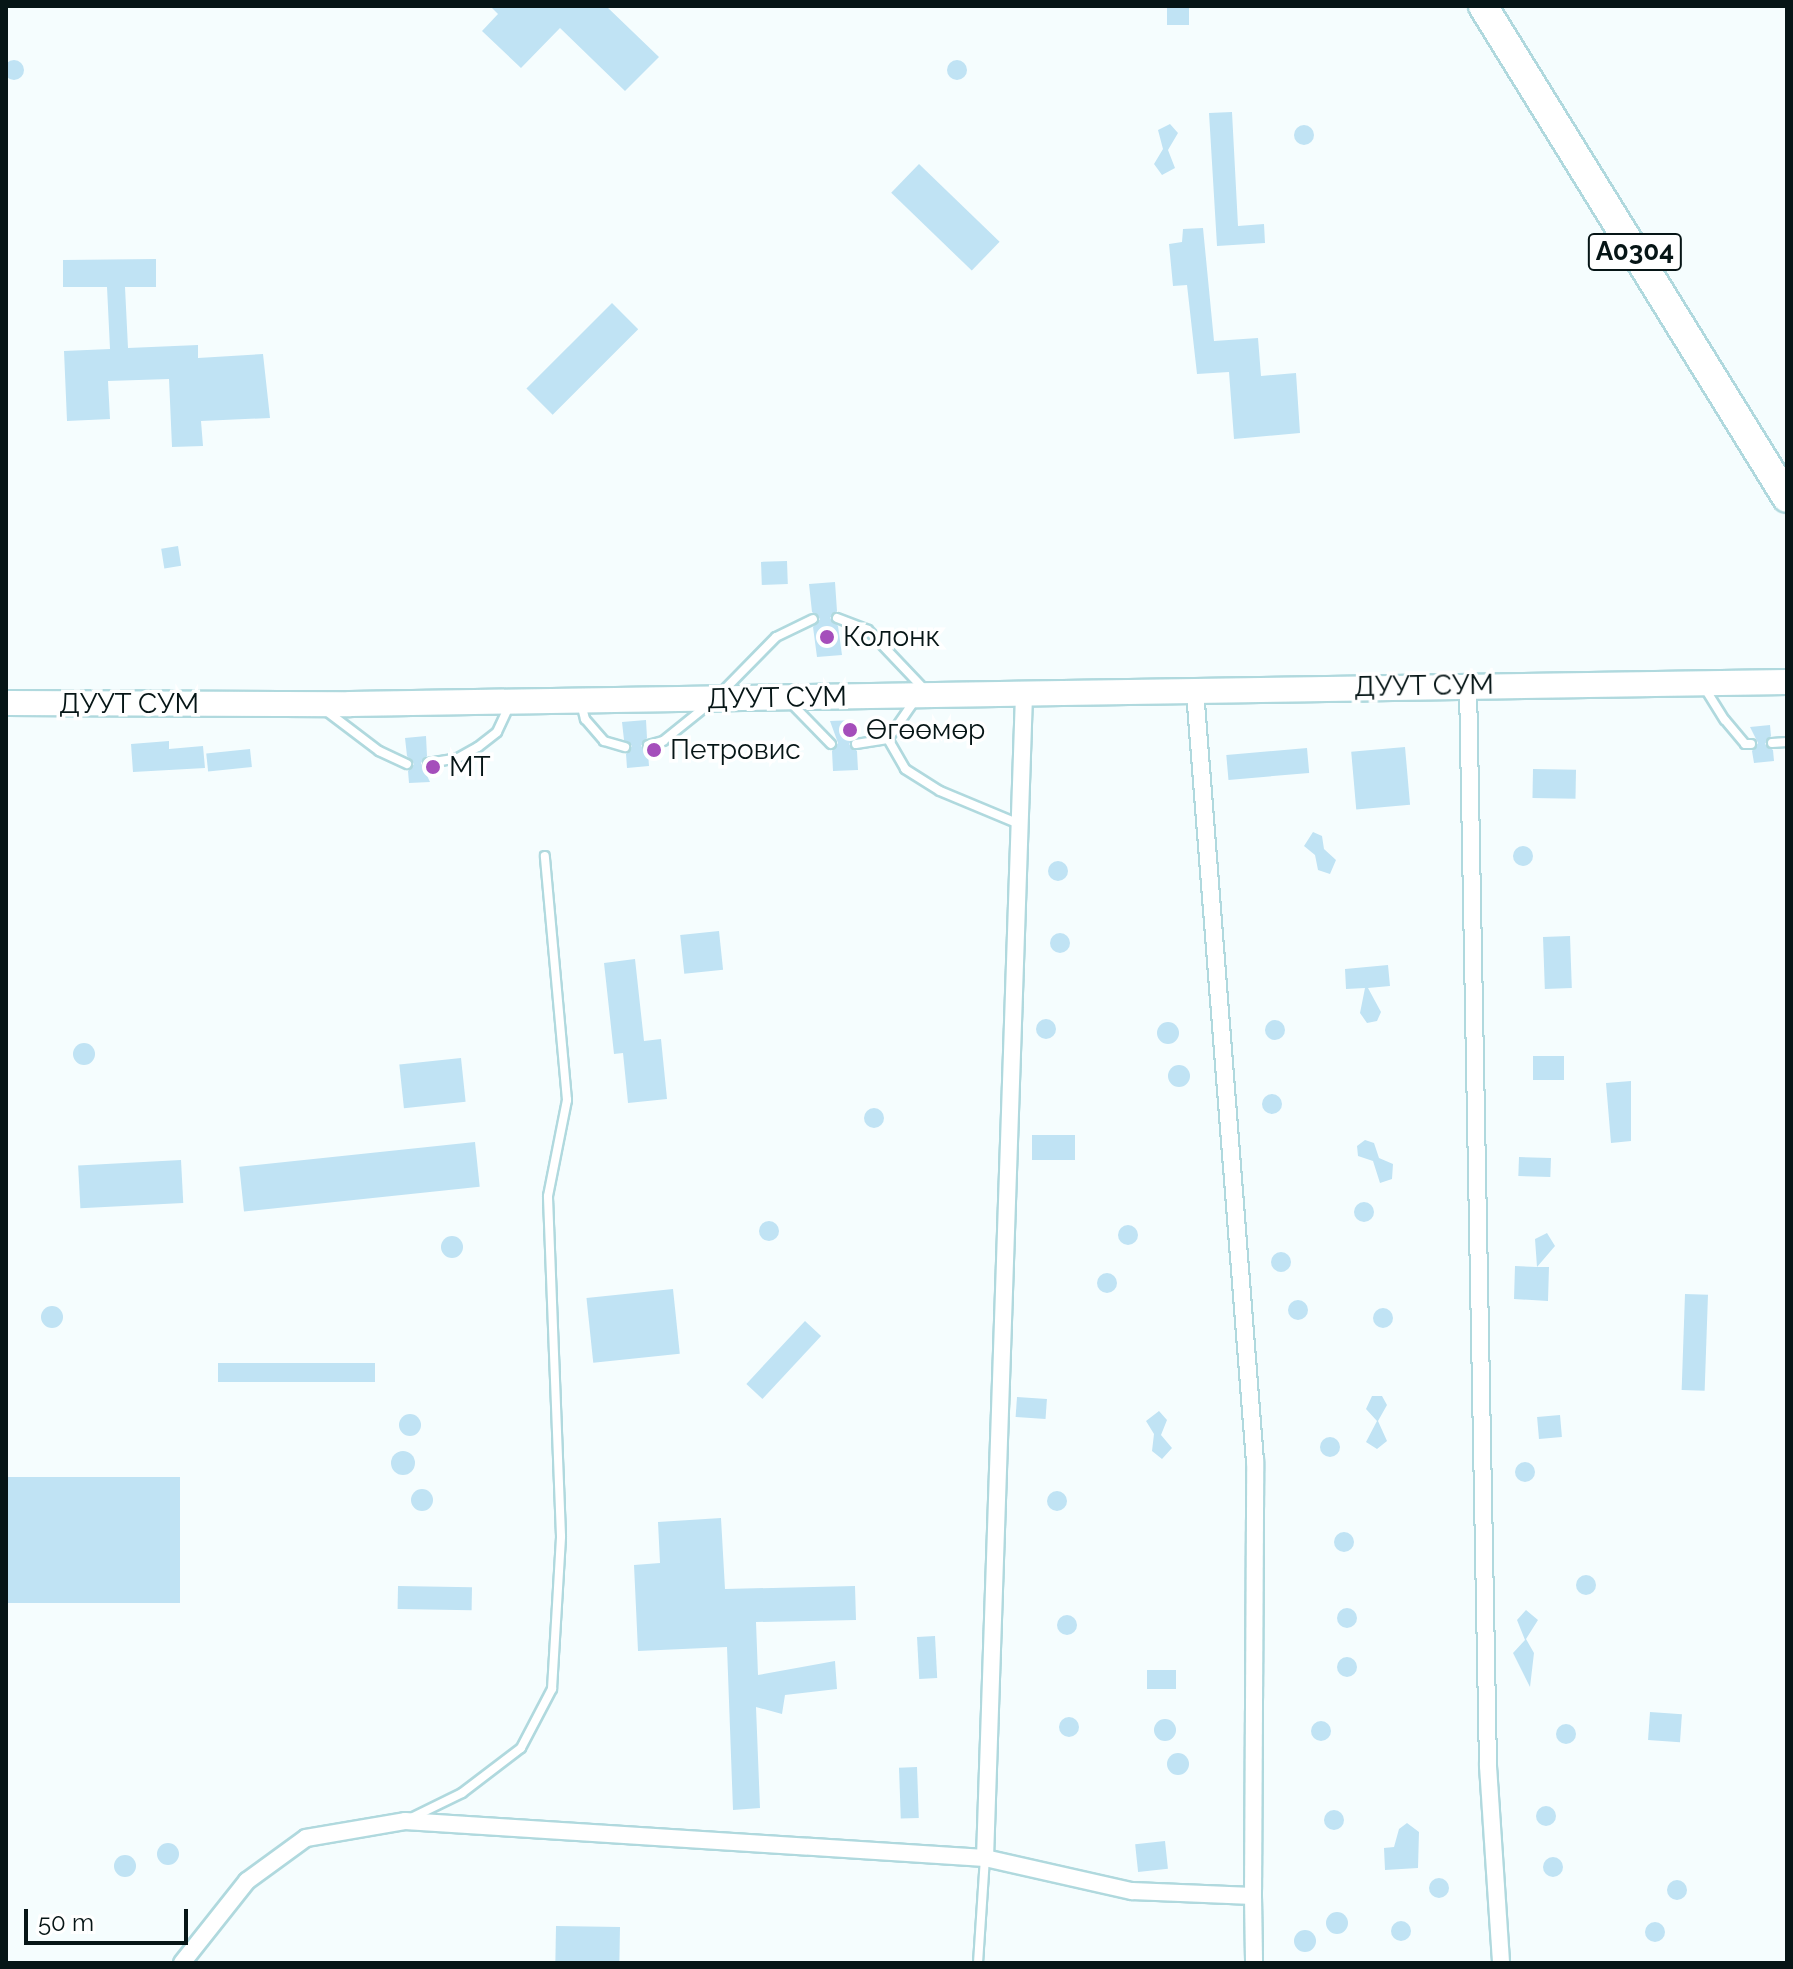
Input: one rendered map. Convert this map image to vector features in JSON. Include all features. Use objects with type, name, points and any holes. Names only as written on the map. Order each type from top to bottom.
[{"type":"highway","name":"A0304","points":[[1483,6],[1787,498]]},
{"type":"main road","name":"ДУУТ СУМ","points":[[6,703],[318,704],[1787,682]]},
{"type":"street","points":[[1468,685],[1488,1766],[1501,1963]]},
{"type":"street","points":[[1195,691],[1255,1462],[1254,1963]]},
{"type":"street","points":[[985,1858],[1017,823],[1024,694]]},
{"type":"street","points":[[182,1963],[247,1881],[306,1838],[405,1821],[985,1858],[1132,1891],[1253,1896]]},
{"type":"lane","points":[[837,618],[868,630],[924,696],[888,739],[856,744]]},
{"type":"lane","points":[[648,745],[681,729],[716,699],[776,637],[813,619]]},
{"type":"lane","points":[[1702,683],[1725,720],[1745,744],[1751,744]]},
{"type":"lane","points":[[786,697],[809,728],[831,744]]},
{"type":"lane","points":[[580,700],[585,719],[604,741],[625,747]]},
{"type":"lane","points":[[428,763],[458,758],[478,747],[497,732],[511,701]]},
{"type":"lane","points":[[318,704],[368,743],[407,764]]},
{"type":"lane","points":[[888,739],[905,769],[940,791],[1017,823]]},
{"type":"lane","points":[[1772,743],[1787,742]]},
{"type":"lane","points":[[405,1821],[462,1793],[521,1748],[552,1689],[561,1536],[548,1196],[567,1100],[545,856]]},
{"type":"lane","points":[[978,1963],[985,1858]]},
{"type":"building","points":[[490,6],[606,6],[659,57],[625,91],[560,28],[521,68],[482,31],[498,14]]},
{"type":"building","points":[[1167,6],[1189,6],[1189,25],[1167,25]]},
{"type":"building","points":[[14,60],[21,63],[24,70],[21,77],[14,80],[7,77],[4,70],[7,63]]},
{"type":"building","points":[[953,60],[961,60],[967,70],[961,80],[953,80],[947,74],[947,66]]},
{"type":"building","points":[[1232,112],[1238,226],[1264,224],[1265,243],[1217,246],[1209,113]]},
{"type":"building","points":[[1170,124],[1178,133],[1168,150],[1175,168],[1162,175],[1154,164],[1163,149],[1158,130]]},
{"type":"building","points":[[1300,125],[1308,125],[1314,135],[1308,145],[1300,145],[1294,139],[1294,131]]},
{"type":"building","points":[[919,164],[1000,242],[972,271],[891,193]]},
{"type":"building","points":[[1203,228],[1214,341],[1258,338],[1261,376],[1296,373],[1300,433],[1234,439],[1229,372],[1197,374],[1187,285],[1173,286],[1169,244],[1182,242],[1183,229]]},
{"type":"building","points":[[156,259],[156,287],[125,287],[128,348],[198,345],[198,358],[263,354],[270,418],[201,421],[203,446],[172,447],[169,379],[108,381],[110,419],[67,421],[64,351],[110,349],[107,287],[63,287],[63,260]]},
{"type":"building","points":[[612,303],[638,329],[553,415],[526,389]]},
{"type":"building","points":[[178,546],[181,566],[164,568],[161,549]]},
{"type":"building","points":[[787,561],[788,584],[762,585],[761,562]]},
{"type":"building","name":"Колонк","points":[[835,582],[837,611],[830,618],[838,626],[842,655],[817,657],[813,627],[820,619],[812,612],[809,584]]},
{"type":"building","points":[[646,720],[647,738],[641,746],[648,752],[649,766],[627,768],[626,754],[632,746],[624,740],[622,722]]},
{"type":"building","points":[[855,720],[856,737],[849,744],[857,751],[858,770],[833,771],[832,751],[838,743],[830,721]]},
{"type":"building","points":[[1770,725],[1771,736],[1765,744],[1773,750],[1774,761],[1754,763],[1752,751],[1758,743],[1750,727]]},
{"type":"building","points":[[426,736],[427,756],[421,763],[430,782],[409,783],[408,771],[414,764],[407,756],[405,738]]},
{"type":"building","points":[[169,741],[169,749],[203,746],[205,768],[133,772],[131,744]]},
{"type":"building","points":[[1405,747],[1410,805],[1356,809],[1351,752]]},
{"type":"building","points":[[1307,748],[1309,773],[1228,780],[1226,755]]},
{"type":"building","points":[[250,749],[252,767],[208,772],[206,754]]},
{"type":"building","points":[[1533,769],[1576,770],[1575,799],[1532,798]]},
{"type":"building","points":[[1313,832],[1322,836],[1324,849],[1336,860],[1330,874],[1318,870],[1315,855],[1304,846]]},
{"type":"building","points":[[1519,846],[1527,846],[1533,856],[1527,866],[1519,866],[1513,860],[1513,852]]},
{"type":"building","points":[[1054,861],[1062,861],[1068,871],[1062,881],[1054,881],[1048,875],[1048,867]]},
{"type":"building","points":[[719,931],[723,970],[684,974],[680,935]]},
{"type":"building","points":[[1056,933],[1064,933],[1070,943],[1064,953],[1056,953],[1050,947],[1050,939]]},
{"type":"building","points":[[1570,936],[1572,988],[1545,989],[1543,937]]},
{"type":"building","points":[[635,959],[644,1041],[661,1039],[667,1099],[628,1103],[623,1053],[614,1054],[604,963]]},
{"type":"building","points":[[1388,965],[1390,986],[1368,988],[1381,1012],[1377,1021],[1367,1023],[1360,1013],[1365,988],[1346,989],[1345,969]]},
{"type":"building","points":[[1042,1019],[1050,1019],[1056,1029],[1050,1039],[1042,1039],[1036,1033],[1036,1025]]},
{"type":"building","points":[[1271,1020],[1279,1020],[1285,1030],[1279,1040],[1271,1040],[1265,1034],[1265,1026]]},
{"type":"building","points":[[1168,1022],[1179,1033],[1168,1044],[1157,1033]]},
{"type":"building","points":[[84,1043],[92,1046],[95,1054],[92,1062],[84,1065],[76,1062],[73,1054],[76,1046]]},
{"type":"building","points":[[1533,1056],[1564,1056],[1564,1080],[1533,1080]]},
{"type":"building","points":[[461,1058],[466,1102],[404,1108],[399,1064]]},
{"type":"building","points":[[1179,1065],[1190,1076],[1179,1087],[1168,1076]]},
{"type":"building","points":[[1631,1081],[1631,1141],[1611,1143],[1606,1083]]},
{"type":"building","points":[[1268,1094],[1276,1094],[1282,1104],[1276,1114],[1268,1114],[1262,1108],[1262,1100]]},
{"type":"building","points":[[870,1108],[878,1108],[884,1118],[878,1128],[870,1128],[864,1122],[864,1114]]},
{"type":"building","points":[[1032,1135],[1075,1135],[1075,1160],[1032,1160]]},
{"type":"building","points":[[1365,1140],[1374,1143],[1379,1158],[1393,1164],[1392,1179],[1380,1183],[1373,1161],[1358,1156],[1357,1146]]},
{"type":"building","points":[[475,1142],[480,1187],[244,1212],[239,1167]]},
{"type":"building","points":[[1519,1157],[1551,1158],[1550,1177],[1518,1176]]},
{"type":"building","points":[[181,1160],[183,1203],[80,1208],[78,1165]]},
{"type":"building","points":[[1360,1202],[1368,1202],[1374,1212],[1368,1222],[1360,1222],[1354,1216],[1354,1208]]},
{"type":"building","points":[[765,1221],[773,1221],[779,1231],[773,1241],[765,1241],[759,1235],[759,1227]]},
{"type":"building","points":[[1124,1225],[1132,1225],[1138,1235],[1132,1245],[1124,1245],[1118,1239],[1118,1231]]},
{"type":"building","points":[[1547,1233],[1555,1246],[1537,1267],[1535,1239]]},
{"type":"building","points":[[452,1236],[460,1239],[463,1247],[460,1255],[452,1258],[444,1255],[441,1247],[444,1239]]},
{"type":"building","points":[[1277,1252],[1285,1252],[1291,1262],[1285,1272],[1277,1272],[1271,1266],[1271,1258]]},
{"type":"building","points":[[1515,1266],[1549,1267],[1548,1301],[1514,1299]]},
{"type":"building","points":[[1103,1273],[1111,1273],[1117,1283],[1111,1293],[1103,1293],[1097,1287],[1097,1279]]},
{"type":"building","points":[[673,1289],[680,1354],[593,1363],[586,1298]]},
{"type":"building","points":[[1685,1294],[1708,1295],[1705,1391],[1682,1390]]},
{"type":"building","points":[[1294,1300],[1302,1300],[1308,1310],[1302,1320],[1294,1320],[1288,1314],[1288,1306]]},
{"type":"building","points":[[52,1306],[60,1309],[63,1317],[60,1325],[52,1328],[44,1325],[41,1317],[44,1309]]},
{"type":"building","points":[[1379,1308],[1387,1308],[1393,1318],[1387,1328],[1379,1328],[1373,1322],[1373,1314]]},
{"type":"building","points":[[805,1321],[821,1336],[762,1399],[746,1384]]},
{"type":"building","points":[[218,1363],[375,1363],[375,1382],[218,1382]]},
{"type":"building","points":[[1372,1396],[1382,1396],[1387,1405],[1378,1421],[1387,1441],[1377,1449],[1366,1442],[1377,1421],[1366,1409]]},
{"type":"building","points":[[1017,1397],[1047,1399],[1046,1419],[1016,1417]]},
{"type":"building","points":[[1159,1411],[1167,1420],[1161,1435],[1172,1448],[1162,1459],[1152,1451],[1154,1434],[1146,1421]]},
{"type":"building","points":[[410,1414],[418,1417],[421,1425],[418,1433],[410,1436],[402,1433],[399,1425],[402,1417]]},
{"type":"building","points":[[1560,1415],[1562,1437],[1539,1439],[1537,1417]]},
{"type":"building","points":[[1326,1437],[1334,1437],[1340,1447],[1334,1457],[1326,1457],[1320,1451],[1320,1443]]},
{"type":"building","points":[[403,1451],[411,1455],[415,1463],[411,1471],[403,1475],[395,1471],[391,1463],[395,1455]]},
{"type":"building","points":[[1521,1462],[1529,1462],[1535,1472],[1529,1482],[1521,1482],[1515,1476],[1515,1468]]},
{"type":"building","points":[[6,1477],[180,1477],[180,1603],[6,1603]]},
{"type":"building","points":[[418,1489],[426,1489],[433,1500],[426,1511],[418,1511],[411,1504],[411,1496]]},
{"type":"building","points":[[1053,1491],[1061,1491],[1067,1501],[1061,1511],[1053,1511],[1047,1505],[1047,1497]]},
{"type":"building","points":[[721,1518],[725,1589],[855,1586],[856,1620],[756,1622],[758,1675],[835,1661],[837,1689],[785,1695],[782,1714],[756,1707],[760,1808],[733,1810],[727,1647],[638,1651],[634,1565],[660,1563],[658,1522]]},
{"type":"building","points":[[1340,1532],[1348,1532],[1354,1542],[1348,1552],[1340,1552],[1334,1546],[1334,1538]]},
{"type":"building","points":[[1582,1575],[1590,1575],[1596,1585],[1590,1595],[1582,1595],[1576,1589],[1576,1581]]},
{"type":"building","points":[[398,1586],[472,1587],[472,1610],[398,1609]]},
{"type":"building","points":[[1343,1608],[1351,1608],[1357,1618],[1351,1628],[1343,1628],[1337,1622],[1337,1614]]},
{"type":"building","points":[[1526,1610],[1538,1620],[1526,1639],[1534,1653],[1530,1687],[1513,1653],[1525,1640],[1517,1620]]},
{"type":"building","points":[[1063,1615],[1071,1615],[1077,1625],[1071,1635],[1063,1635],[1057,1629],[1057,1621]]},
{"type":"building","points":[[935,1636],[937,1678],[919,1679],[917,1637]]},
{"type":"building","points":[[1343,1657],[1351,1657],[1357,1667],[1351,1677],[1343,1677],[1337,1671],[1337,1663]]},
{"type":"building","points":[[1147,1670],[1176,1670],[1176,1689],[1147,1689]]},
{"type":"building","points":[[1650,1712],[1682,1714],[1680,1742],[1648,1740]]},
{"type":"building","points":[[1065,1717],[1073,1717],[1079,1727],[1073,1737],[1065,1737],[1059,1731],[1059,1723]]},
{"type":"building","points":[[1165,1719],[1173,1722],[1176,1730],[1173,1738],[1165,1741],[1157,1738],[1154,1730],[1157,1722]]},
{"type":"building","points":[[1317,1721],[1325,1721],[1331,1731],[1325,1741],[1317,1741],[1311,1735],[1311,1727]]},
{"type":"building","points":[[1562,1724],[1570,1724],[1576,1734],[1570,1744],[1562,1744],[1556,1738],[1556,1730]]},
{"type":"building","points":[[1178,1753],[1186,1756],[1189,1764],[1186,1772],[1178,1775],[1170,1772],[1167,1764],[1170,1756]]},
{"type":"building","points":[[917,1767],[919,1818],[901,1819],[899,1768]]},
{"type":"building","points":[[1542,1806],[1550,1806],[1556,1816],[1550,1826],[1542,1826],[1536,1820],[1536,1812]]},
{"type":"building","points":[[1330,1810],[1338,1810],[1344,1820],[1338,1830],[1330,1830],[1324,1824],[1324,1816]]},
{"type":"building","points":[[1407,1823],[1419,1832],[1418,1868],[1385,1870],[1384,1848],[1394,1847],[1399,1829]]},
{"type":"building","points":[[1165,1841],[1168,1869],[1138,1872],[1135,1844]]},
{"type":"building","points":[[168,1843],[176,1846],[179,1854],[176,1862],[168,1865],[160,1862],[157,1854],[160,1846]]},
{"type":"building","points":[[125,1855],[133,1858],[136,1866],[133,1874],[125,1877],[117,1874],[114,1866],[117,1858]]},
{"type":"building","points":[[1549,1857],[1557,1857],[1563,1867],[1557,1877],[1549,1877],[1543,1871],[1543,1863]]},
{"type":"building","points":[[1435,1878],[1443,1878],[1449,1888],[1443,1898],[1435,1898],[1429,1892],[1429,1884]]},
{"type":"building","points":[[1673,1880],[1681,1880],[1687,1890],[1681,1900],[1673,1900],[1667,1894],[1667,1886]]},
{"type":"building","points":[[1337,1912],[1345,1915],[1348,1923],[1345,1931],[1337,1934],[1329,1931],[1326,1923],[1329,1915]]},
{"type":"building","points":[[1397,1921],[1405,1921],[1411,1931],[1405,1941],[1397,1941],[1391,1935],[1391,1927]]},
{"type":"building","points":[[1651,1922],[1659,1922],[1665,1932],[1659,1942],[1651,1942],[1645,1936],[1645,1928]]},
{"type":"building","points":[[556,1926],[620,1927],[619,1963],[555,1963]]},
{"type":"building","points":[[1305,1930],[1313,1933],[1316,1941],[1313,1949],[1305,1952],[1297,1949],[1294,1941],[1297,1933]]},
{"type":"place","name":"Колонк","points":[[827,637]]},
{"type":"place","name":"Өгөөмөр","points":[[850,730]]},
{"type":"place","name":"Петровиc","points":[[654,750]]},
{"type":"place","name":"MT","points":[[433,767]]}]
